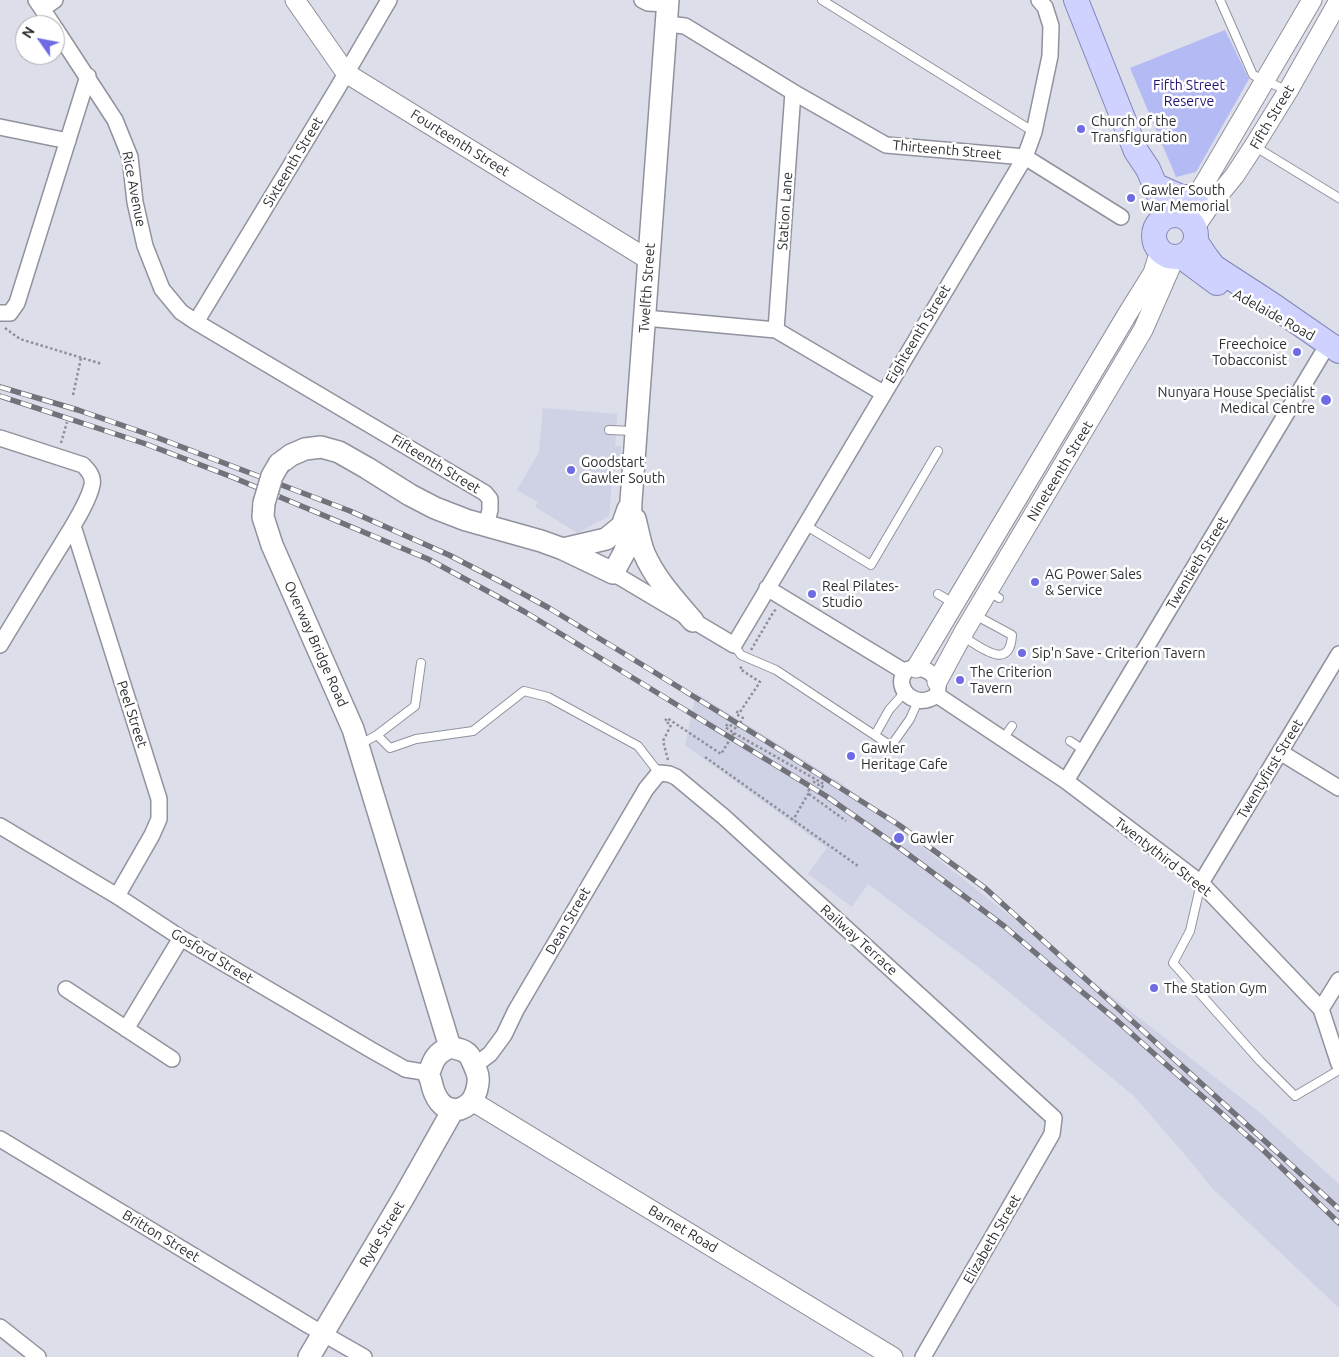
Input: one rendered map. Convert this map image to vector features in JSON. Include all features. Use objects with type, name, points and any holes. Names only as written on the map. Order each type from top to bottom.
[{"type":"main road","name":"Adelaide Road","points":[[1076,0],[1136,151],[1148,169],[1177,236]]},
{"type":"main road","name":"Twelfth Street","points":[[613,573],[624,554],[630,538],[636,431],[668,9]]},
{"type":"main road","name":"Adelaide Road","points":[[1136,151],[1140,177],[1177,236],[1219,284],[1333,348]]},
{"type":"main road","points":[[1154,185],[1181,198],[1196,197]]},
{"type":"main road","name":"Overway Bridge Road","points":[[450,1047],[358,746],[349,721],[272,544],[264,517],[264,503],[272,476],[279,464],[290,455],[306,448],[321,447],[339,452],[435,508],[486,526]]},
{"type":"main road","points":[[563,549],[606,540],[622,526],[631,501]]},
{"type":"main road","points":[[631,501],[644,553],[664,587],[693,621]]},
{"type":"main road","points":[[486,526],[563,549],[613,573]]},
{"type":"main road","points":[[450,1047],[464,1050],[470,1056],[477,1072],[477,1091],[463,1106],[444,1107],[437,1100],[432,1088],[429,1073],[436,1056],[450,1047]]},
{"type":"main road","name":"Ryde Street","points":[[309,1357],[410,1187],[463,1106]]},
{"type":"street","points":[[39,5],[56,0]]},
{"type":"street","name":"Fourteenth Street","points":[[295,0],[346,73],[649,260]]},
{"type":"street","name":"Sixteenth Street","points":[[196,322],[389,0]]},
{"type":"street","name":"Thirteenth Street","points":[[642,0],[668,9],[685,26],[793,92],[886,145],[1025,157],[1121,217]]},
{"type":"street","name":"Fifth Street","points":[[1177,236],[1208,208],[1235,175],[1254,146],[1256,120],[1264,81],[1312,0]]},
{"type":"street","name":"Fifth Street","points":[[1177,236],[1186,210],[1256,120],[1288,91],[1338,0]]},
{"type":"street","name":"Eighteenth Street","points":[[734,645],[1025,157],[1034,132],[1050,56],[1051,26],[1042,4]]},
{"type":"street","name":"Rice Avenue","points":[[65,42],[115,120],[130,157],[135,202],[145,246],[162,289],[181,312],[196,322]]},
{"type":"street","points":[[0,313],[10,313],[17,303],[88,76]]},
{"type":"street","name":"Station Lane","points":[[776,330],[793,92]]},
{"type":"street","points":[[0,127],[68,141]]},
{"type":"street","name":"Nineteenth Street","points":[[937,689],[959,622],[1100,382],[1153,273],[1177,236]]},
{"type":"street","points":[[645,318],[776,330],[883,393]]},
{"type":"street","name":"Fifteenth Street","points":[[196,322],[485,493],[490,499],[490,510],[486,526]]},
{"type":"street","name":"Twentieth Street","points":[[1066,781],[1333,348]]},
{"type":"street","points":[[0,438],[83,465],[92,478],[86,502],[73,526],[0,645]]},
{"type":"street","name":"Peel Street","points":[[73,526],[160,807],[159,819],[152,835],[117,896]]},
{"type":"street","name":"Nineteenth Street","points":[[911,670],[959,622],[994,595],[1006,540]]},
{"type":"street","points":[[613,573],[734,645]]},
{"type":"street","points":[[767,588],[911,670],[923,668],[929,670],[934,675],[937,689],[927,701],[911,699],[905,692],[902,681],[911,670]]},
{"type":"street","name":"Twentyfirst Street","points":[[1201,883],[1339,654]]},
{"type":"street","name":"Twentythird Street","points":[[937,689],[1003,739],[1066,781],[1201,883],[1321,1009],[1339,1064]]},
{"type":"street","points":[[1280,752],[1339,788]]},
{"type":"street","name":"Dean Street","points":[[474,1066],[490,1054],[504,1035],[516,1010],[646,789],[664,773]]},
{"type":"street","name":"Railway Terrace","points":[[664,773],[676,777],[724,817],[1054,1118]]},
{"type":"street","name":"Gosford Street","points":[[1,829],[117,896],[181,938],[404,1069],[429,1073]]},
{"type":"street","points":[[126,1029],[181,938]]},
{"type":"street","points":[[1321,1009],[1339,980]]},
{"type":"street","points":[[66,989],[172,1059]]},
{"type":"street","name":"Barnet Road","points":[[463,1106],[893,1357]]},
{"type":"street","name":"Elizabeth Street","points":[[923,1357],[1052,1134],[1054,1118]]},
{"type":"street","name":"Britton Street","points":[[0,1139],[364,1357]]},
{"type":"street","points":[[0,1327],[38,1357]]},
{"type":"lane","points":[[822,0],[1034,132]]},
{"type":"lane","points":[[1220,0],[1253,76],[1288,91]]},
{"type":"lane","points":[[1254,146],[1339,198]]},
{"type":"lane","points":[[609,430],[636,431]]},
{"type":"lane","points":[[805,525],[871,564],[938,451]]},
{"type":"lane","points":[[938,594],[959,622],[993,654],[1001,656],[1006,653],[1011,644],[1012,635],[959,622]]},
{"type":"lane","points":[[734,645],[741,655],[764,666],[769,666],[891,746],[910,719],[918,701]]},
{"type":"lane","points":[[358,746],[377,735],[416,706],[421,663]]},
{"type":"lane","points":[[377,735],[390,748],[416,739],[473,731],[524,691],[548,697],[638,746],[664,773]]},
{"type":"lane","points":[[875,736],[889,710],[905,692]]},
{"type":"lane","points":[[1003,739],[1012,726]]},
{"type":"lane","points":[[1070,742],[1085,751]]},
{"type":"lane","points":[[1201,883],[1190,931],[1173,962],[1260,1061],[1295,1096],[1339,1070]]},
{"type":"path","points":[[6,328],[20,340],[102,364]]},
{"type":"path","points":[[73,395],[81,358]]},
{"type":"path","points":[[57,457],[67,422]]},
{"type":"path","points":[[750,651],[774,611],[779,609]]},
{"type":"path","points":[[742,664],[740,669],[760,682],[740,712],[738,711],[736,714],[743,718],[736,729],[728,724],[726,728],[824,784],[822,787],[814,782],[793,820]]},
{"type":"path","points":[[664,773],[670,767],[663,741],[671,725],[665,721],[667,718],[721,754],[734,733]]},
{"type":"path","points":[[706,757],[858,866]]},
{"type":"path","points":[[808,794],[846,821]]},
{"type":"shaded area","name":"Goodstart Gawler South","points":[[543,408],[617,414],[615,446],[621,446],[619,470],[613,470],[609,516],[578,533],[535,507],[538,502],[517,490],[539,452]]},
{"type":"shaded area","points":[[696,693],[841,783],[1259,1112],[1339,1184],[1339,1308],[1212,1188],[1135,1097],[991,977],[868,884],[852,907],[808,874],[827,848],[685,745]]},
{"type":"green space","name":"Fifth Street Reserve","points":[[1225,30],[1249,79],[1196,172],[1176,177],[1130,68]]},
{"type":"railway","points":[[0,387],[78,410],[153,436],[350,511],[449,555],[549,608],[615,648],[899,825],[985,888],[1339,1209]]},
{"type":"railway","points":[[0,396],[146,444],[232,477],[428,559],[525,612],[826,796],[1004,926],[1114,1018],[1261,1148],[1339,1223]]},
{"type":"place","name":"Church of the Transfiguration","points":[[1081,129]]},
{"type":"place","name":"Gawler South War Memorial","points":[[1131,198]]},
{"type":"place","name":"Freechoice Tobacconist","points":[[1297,352]]},
{"type":"place","name":"Nunyara House Specialist Medical Centre","points":[[1326,400]]},
{"type":"place","name":"Goodstart Gawler South","points":[[571,470]]},
{"type":"place","name":"AG Power Sales & Service","points":[[1035,582]]},
{"type":"place","name":"Real Pilates- Studio","points":[[812,594]]},
{"type":"place","name":"Sip'n Save - Criterion Tavern","points":[[1022,653]]},
{"type":"place","name":"The Criterion Tavern","points":[[960,680]]},
{"type":"place","name":"Gawler Heritage Cafe","points":[[851,756]]},
{"type":"place","name":"Gawler","points":[[899,838]]},
{"type":"place","name":"The Station Gym","points":[[1154,988]]}]
